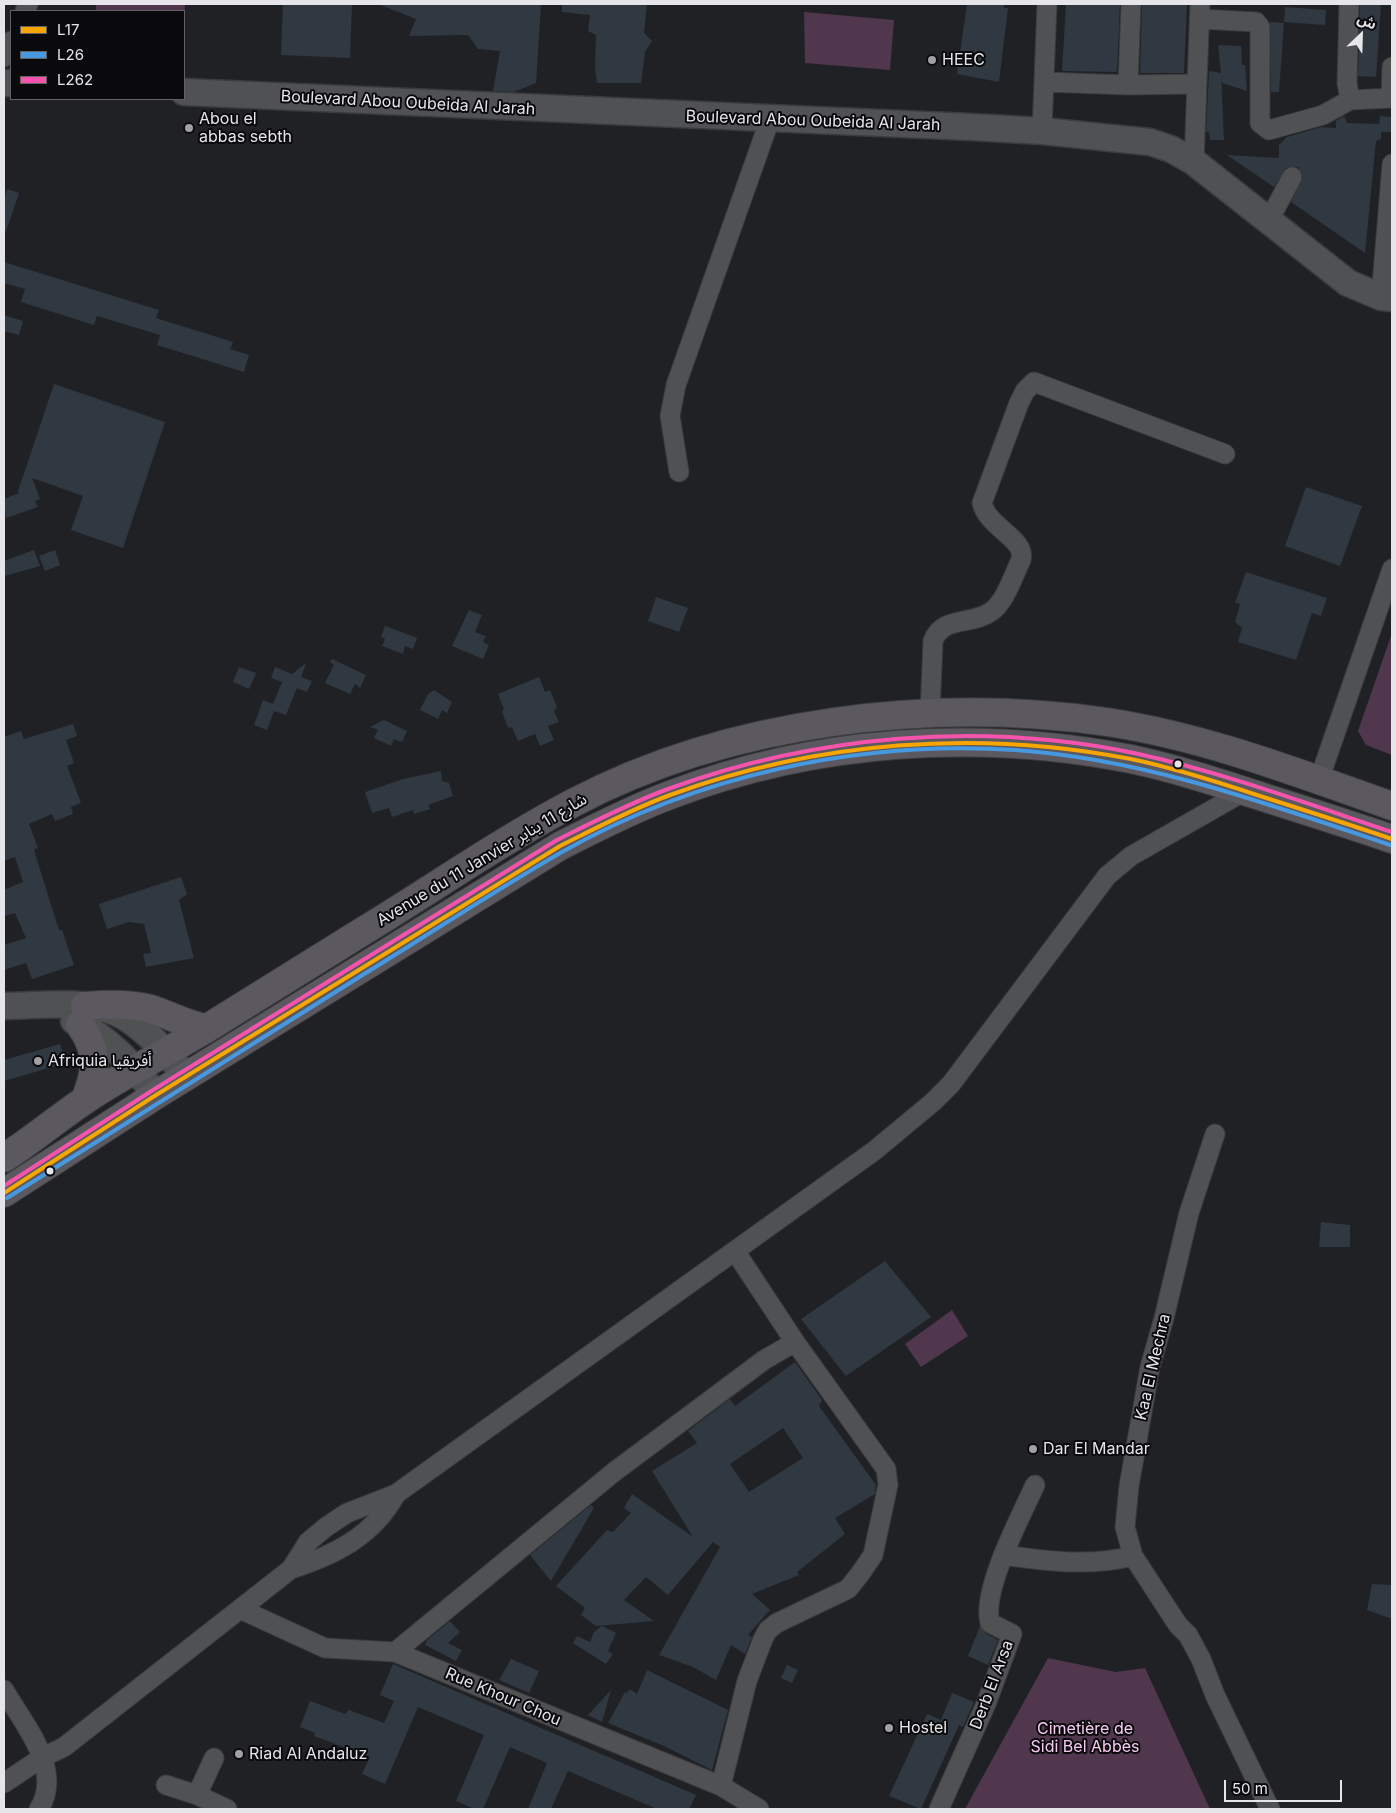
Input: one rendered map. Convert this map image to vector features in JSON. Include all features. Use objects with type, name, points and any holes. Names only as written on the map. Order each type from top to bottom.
[{"type":"main road","name":"Avenue du 11 Janvier شارع 11 يناير","points":[[4,1158],[85,1100],[136,1068],[206,1028],[529,829],[574,803],[634,776],[693,754],[772,734],[844,721],[930,713],[1028,714],[1112,723],[1199,741],[1392,806]]},
{"type":"main road","name":"Avenue du 11 Janvier شارع 11 يناير","points":[[4,1194],[186,1076],[560,846],[663,798],[755,768],[811,756],[879,747],[953,742],[1071,749],[1132,760],[1198,776],[1392,839]]},
{"type":"main road","points":[[85,1100],[93,1076],[95,1058],[82,1015],[109,1004],[143,1007],[206,1028]]},
{"type":"street","points":[[1042,131],[1047,4]]},
{"type":"street","points":[[1128,85],[1131,4]]},
{"type":"street","points":[[1350,4],[1347,83],[1350,100]]},
{"type":"street","points":[[1194,162],[1200,11],[1256,22],[1260,26],[1260,123],[1264,128],[1276,130],[1323,115],[1350,100],[1391,98],[1392,67]]},
{"type":"street","points":[[4,57],[10,42]]},
{"type":"street","points":[[1045,82],[1128,85],[1197,84]]},
{"type":"street","name":"Boulevard Abou Oubeida Al Jarah","points":[[185,92],[1042,131],[1150,142],[1194,162],[1348,283],[1386,297]]},
{"type":"street","points":[[678,472],[670,416],[676,385],[770,119]]},
{"type":"street","points":[[1386,297],[1392,164]]},
{"type":"street","points":[[1268,222],[1292,177]]},
{"type":"street","points":[[930,713],[933,641],[935,634],[945,625],[978,618],[994,609],[1023,554],[1019,545],[990,521],[984,512],[982,503],[1019,403],[1025,391],[1034,382],[1225,454]]},
{"type":"street","points":[[1319,780],[1392,569]]},
{"type":"street","points":[[4,1783],[44,1757],[64,1747],[291,1569],[308,1542],[326,1527],[347,1513],[396,1494],[874,1151],[952,1084],[1107,876],[1131,856],[1244,791]]},
{"type":"street","points":[[4,1006],[33,1006],[82,1015],[119,1014],[140,1029],[165,1052],[186,1076]]},
{"type":"street","points":[[82,1015],[104,1040],[136,1068],[156,1095]]},
{"type":"street","name":"Kaa El Mechra","points":[[1215,1134],[1189,1213],[1142,1403],[1125,1518],[1133,1556],[1178,1625],[1192,1641],[1270,1809]]},
{"type":"street","points":[[721,1786],[748,1681],[763,1639],[768,1630],[777,1623],[848,1589],[873,1555],[888,1485],[886,1469],[795,1342],[735,1251]]},
{"type":"street","points":[[395,1652],[614,1472],[764,1360],[795,1342]]},
{"type":"street","name":"Derb El Arsa","points":[[939,1809],[986,1704],[1012,1634],[990,1623],[989,1607],[1003,1555],[1035,1485]]},
{"type":"street","points":[[291,1569],[319,1560],[356,1540],[387,1511],[396,1494]]},
{"type":"street","points":[[1003,1555],[1057,1563],[1115,1560],[1133,1556]]},
{"type":"street","name":"Rue Khour Chou","points":[[240,1609],[325,1648],[395,1652],[721,1786],[759,1809]]},
{"type":"street","points":[[4,1690],[44,1757],[46,1794],[39,1809]]},
{"type":"street","points":[[197,1795],[214,1758]]},
{"type":"street","points":[[166,1785],[197,1795],[227,1809]]},
{"type":"green space","points":[[96,4],[185,4],[185,10],[96,10]]},
{"type":"green space","points":[[804,12],[894,20],[890,70],[805,63]]},
{"type":"green space","points":[[1392,633],[1392,755],[1366,745],[1358,731]]},
{"type":"green space","points":[[952,1310],[968,1336],[921,1367],[905,1344]]},
{"type":"green space","name":"Cimetière de Sidi Bel Abbès","points":[[1048,1658],[1116,1672],[1145,1668],[1210,1809],[965,1809]]},
{"type":"building","points":[[283,4],[352,4],[350,58],[281,55]]},
{"type":"building","points":[[378,4],[541,4],[536,83],[514,92],[493,91],[500,51],[478,49],[468,35],[409,36],[416,19]]},
{"type":"building","points":[[562,4],[647,4],[644,33],[652,41],[645,52],[641,83],[597,83],[595,67],[596,35],[588,31],[590,15],[562,12]]},
{"type":"building","points":[[967,4],[1004,4],[1004,8],[1008,8],[999,82],[957,74]]},
{"type":"building","points":[[1066,4],[1120,4],[1117,72],[1062,71]]},
{"type":"building","points":[[1142,4],[1187,4],[1184,73],[1140,73]]},
{"type":"building","points":[[1360,4],[1381,4],[1376,77],[1358,76]]},
{"type":"building","points":[[1285,7],[1326,10],[1325,25],[1284,22]]},
{"type":"building","points":[[1270,22],[1284,23],[1279,92],[1271,92]]},
{"type":"building","points":[[1218,45],[1241,46],[1242,65],[1245,65],[1247,91],[1222,83]]},
{"type":"building","points":[[1209,71],[1221,73],[1224,140],[1210,140],[1209,132],[1206,132]]},
{"type":"building","points":[[1344,116],[1347,123],[1379,124],[1380,116],[1392,117],[1392,132],[1381,132],[1381,139],[1376,141],[1365,253],[1291,202],[1303,177],[1298,167],[1286,168],[1274,187],[1227,155],[1279,158],[1279,145],[1287,137],[1321,127],[1336,128],[1336,121]]},
{"type":"building","points":[[7,189],[19,193],[6,231],[4,231],[4,199]]},
{"type":"building","points":[[4,262],[159,310],[156,318],[233,342],[230,349],[249,355],[244,372],[157,345],[160,335],[97,316],[94,325],[21,302],[25,289],[4,283]]},
{"type":"building","points":[[4,315],[23,321],[19,335],[4,331]]},
{"type":"building","points":[[54,384],[165,422],[123,548],[71,530],[83,496],[32,478],[40,499],[35,501],[38,507],[6,518],[4,499],[19,493],[18,491]]},
{"type":"building","points":[[1306,487],[1362,506],[1340,566],[1285,546]]},
{"type":"building","points":[[34,550],[40,566],[4,576],[4,561]]},
{"type":"building","points":[[55,550],[60,565],[45,571],[39,556]]},
{"type":"building","points":[[1246,572],[1327,598],[1321,616],[1312,613],[1296,660],[1238,642],[1242,628],[1235,622],[1240,604],[1235,603]]},
{"type":"building","points":[[656,597],[688,608],[679,632],[648,621]]},
{"type":"building","points":[[469,610],[482,615],[475,632],[486,636],[483,642],[489,645],[483,659],[452,646]]},
{"type":"building","points":[[385,626],[417,638],[413,649],[405,646],[403,654],[382,646],[385,639],[381,637]]},
{"type":"building","points":[[332,659],[366,675],[360,688],[355,684],[350,694],[325,683],[334,665],[330,662]]},
{"type":"building","points":[[306,663],[301,677],[312,681],[307,692],[297,688],[286,715],[274,711],[267,730],[254,725],[263,700],[273,704],[282,682],[271,678],[275,667],[292,674]]},
{"type":"building","points":[[239,667],[256,673],[249,689],[233,682]]},
{"type":"building","points":[[539,677],[545,692],[550,690],[557,707],[554,711],[559,722],[548,726],[554,740],[540,746],[535,734],[518,741],[512,727],[508,728],[502,712],[504,709],[498,694]]},
{"type":"building","points":[[434,690],[452,702],[447,713],[442,710],[438,719],[420,710],[428,694]]},
{"type":"building","points":[[384,720],[407,731],[402,742],[394,739],[391,746],[374,738],[378,730],[370,727]]},
{"type":"building","points":[[73,724],[77,736],[66,740],[74,763],[67,766],[81,803],[71,807],[73,814],[55,821],[52,814],[29,824],[38,848],[34,850],[59,930],[62,930],[74,965],[32,979],[26,963],[4,970],[4,945],[26,938],[15,913],[4,916],[4,890],[23,882],[15,857],[4,861],[4,737],[21,731],[24,739]]},
{"type":"building","points":[[441,771],[442,781],[449,783],[453,796],[428,805],[430,809],[414,814],[413,810],[392,817],[389,808],[372,813],[365,792],[403,779]]},
{"type":"building","points":[[181,877],[187,894],[179,900],[194,958],[146,967],[143,954],[151,953],[144,924],[129,922],[107,929],[99,904]]},
{"type":"building","name":"Afriquia أفريقيا","points":[[60,1044],[66,1063],[4,1081],[4,1060]]},
{"type":"building","points":[[1321,1222],[1350,1225],[1350,1247],[1319,1247]]},
{"type":"building","points":[[885,1261],[931,1317],[846,1376],[801,1319]]},
{"type":"building","points":[[795,1362],[822,1400],[819,1406],[876,1485],[875,1494],[835,1518],[845,1534],[797,1572],[799,1575],[752,1594],[770,1610],[748,1635],[752,1637],[745,1654],[731,1645],[716,1680],[693,1667],[659,1655],[720,1547],[713,1542],[668,1595],[646,1577],[624,1600],[654,1621],[596,1626],[581,1615],[585,1608],[556,1586],[607,1530],[613,1532],[631,1513],[624,1508],[632,1494],[693,1537],[652,1471],[697,1443],[688,1431],[730,1399],[735,1406]],"holes":[[[783,1428],[803,1458],[749,1492],[730,1464]]]},
{"type":"building","points":[[591,1505],[594,1508],[551,1581],[530,1555]]},
{"type":"building","points":[[1372,1584],[1392,1585],[1392,1619],[1367,1610]]},
{"type":"building","points":[[450,1621],[460,1632],[448,1643],[462,1650],[456,1661],[425,1645],[427,1640]]},
{"type":"building","points":[[602,1626],[616,1633],[608,1651],[613,1654],[606,1664],[573,1643],[577,1636],[590,1642],[594,1632]]},
{"type":"building","points":[[980,1626],[985,1633],[998,1640],[988,1665],[968,1656]]},
{"type":"building","points":[[511,1659],[539,1671],[529,1693],[499,1680]]},
{"type":"building","points":[[393,1664],[696,1795],[689,1809],[657,1809],[568,1771],[551,1809],[528,1809],[547,1763],[510,1747],[483,1809],[475,1809],[456,1801],[484,1735],[418,1707],[385,1784],[362,1774],[370,1757],[314,1736],[315,1733],[300,1727],[310,1701],[345,1714],[349,1710],[384,1723],[394,1701],[380,1695]]},
{"type":"building","points":[[787,1665],[798,1670],[792,1683],[781,1678]]},
{"type":"building","points":[[647,1670],[728,1710],[712,1770],[664,1746],[608,1723],[625,1692],[627,1693],[630,1689],[637,1694]]},
{"type":"building","points":[[611,1690],[602,1722],[588,1715]]},
{"type":"building","points":[[952,1693],[974,1702],[963,1727],[959,1725],[921,1809],[889,1796],[927,1714],[941,1720]]},
{"type":"transit line","name":"L262","points":[[4,1186],[153,1090],[557,840],[654,794],[724,771],[782,756],[840,745],[958,736],[1076,743],[1134,753],[1200,769],[1392,832]]},
{"type":"transit line","name":"L17","points":[[4,1193],[156,1095],[560,846],[656,800],[726,777],[783,762],[840,752],[956,743],[1015,744],[1073,750],[1131,759],[1180,771],[1392,839]]},
{"type":"transit line","name":"L26","points":[[7,1198],[562,852],[614,825],[668,802],[724,783],[781,768],[839,758],[898,751],[956,748],[1015,750],[1063,755],[1159,773],[1252,799],[1390,845]]},
{"type":"place","name":"HEEC","points":[[932,60]]},
{"type":"place","name":"Abou el abbas sebth","points":[[189,128]]},
{"type":"place","name":"Afriquia أفريقيا","points":[[38,1061]]},
{"type":"place","name":"Dar El Mandar","points":[[1033,1449]]},
{"type":"place","name":"Hostel","points":[[889,1728]]},
{"type":"place","name":"Riad Al Andaluz","points":[[239,1754]]}]
